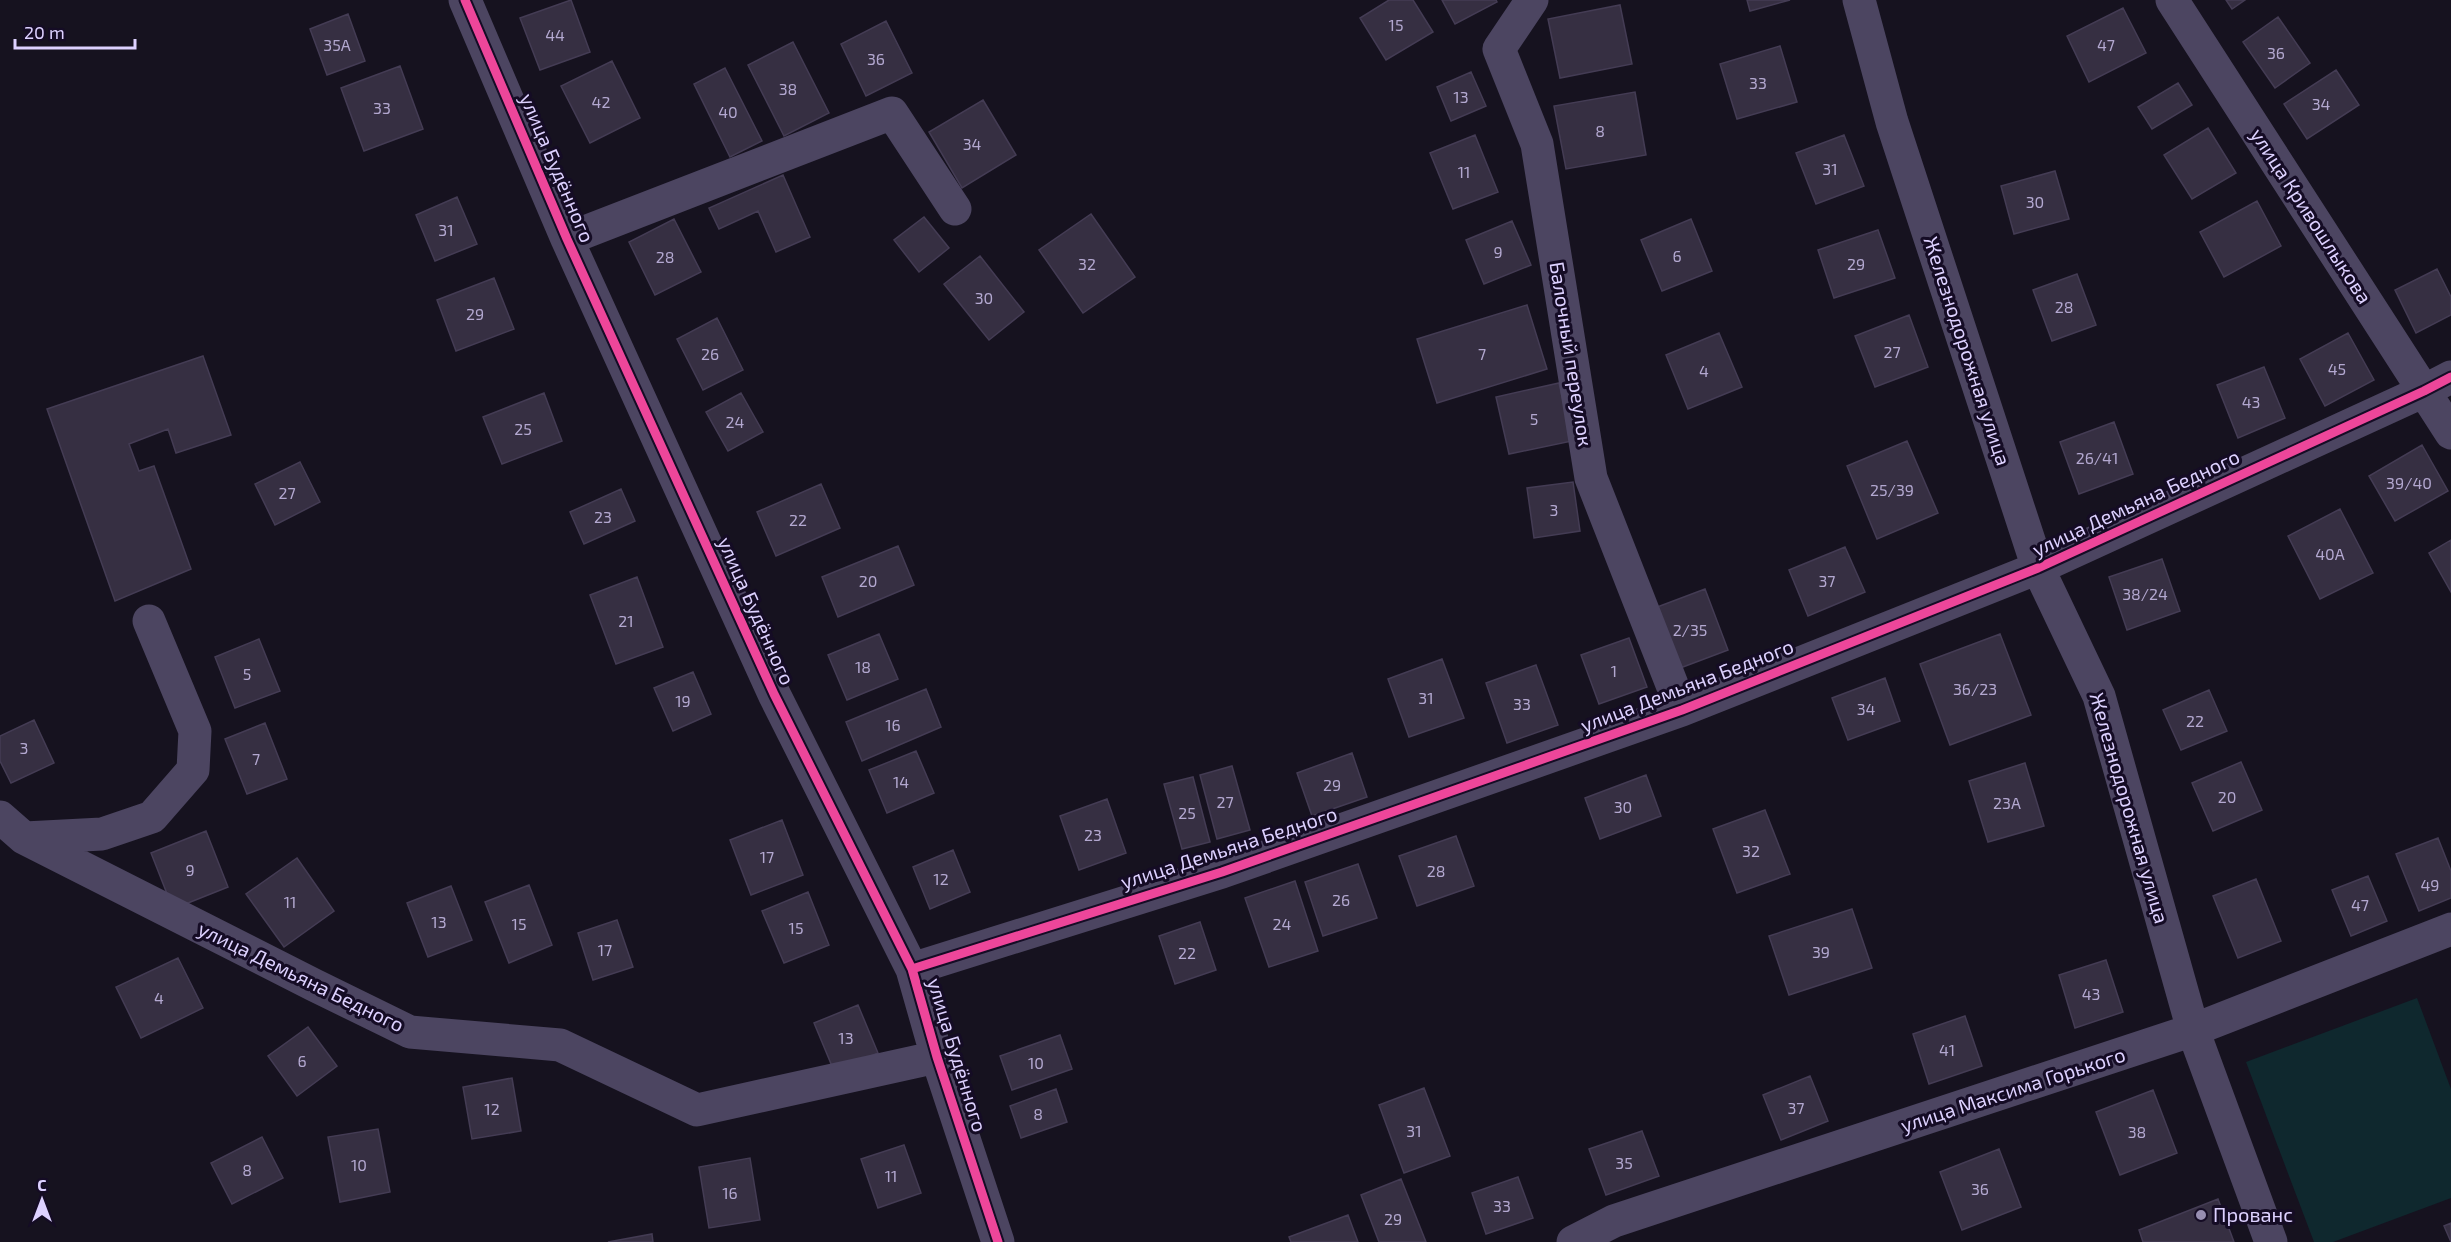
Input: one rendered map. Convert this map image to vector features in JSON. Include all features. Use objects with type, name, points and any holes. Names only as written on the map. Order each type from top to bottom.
[{"type":"street","name":"улица Будённого","points":[[465,0],[567,239],[774,694],[912,969],[937,1057],[998,1242]]},
{"type":"street","name":"Балочный переулок","points":[[1532,0],[1499,49],[1537,144],[1591,478],[1682,710]]},
{"type":"street","name":"Железнодорожная улица","points":[[1859,0],[1892,123],[2038,568],[2099,696],[2193,1030],[2271,1242]]},
{"type":"street","name":"улица Кривошлыкова","points":[[2172,0],[2437,384],[2451,433]]},
{"type":"street","name":"улица Будённого","points":[[567,239],[892,113],[955,209]]},
{"type":"street","name":"улица Демьяна Бедного","points":[[912,969],[1222,872],[1682,710],[2038,568],[2437,384]]},
{"type":"street","name":"улица Демьяна Бедного","points":[[12,827],[102,834],[152,817],[193,770],[195,731],[149,621]]},
{"type":"street","name":"улица Демьяна Бедного","points":[[12,827],[314,986],[410,1032],[560,1045],[697,1110],[937,1057]]},
{"type":"street","name":"улица Максима Горького","points":[[1573,1242],[1614,1221],[2193,1030],[2451,929]]},
{"type":"green space","points":[[2417,998],[2451,1089],[2451,1198],[2333,1242],[2314,1242],[2246,1062]]},
{"type":"building","points":[[571,0],[590,52],[540,70],[520,18]]},
{"type":"building","points":[[1389,0],[1413,0],[1433,32],[1386,60],[1360,18]]},
{"type":"building","points":[[1442,0],[1496,0],[1497,2],[1455,24]]},
{"type":"building","points":[[1747,0],[1790,0],[1750,11]]},
{"type":"building","points":[[2226,0],[2245,0],[2232,9]]},
{"type":"building","points":[[1620,5],[1632,64],[1560,78],[1548,19]]},
{"type":"building","points":[[2123,8],[2146,53],[2089,82],[2067,36]]},
{"type":"building","points":[[348,14],[365,61],[327,75],[310,29]]},
{"type":"building","points":[[2278,17],[2310,63],[2275,88],[2243,42]]},
{"type":"building","points":[[886,21],[912,73],[866,96],[841,44]]},
{"type":"building","points":[[793,42],[829,113],[784,136],[748,65]]},
{"type":"building","points":[[1780,46],[1797,102],[1737,119],[1720,64]]},
{"type":"building","points":[[612,61],[640,118],[590,143],[561,86]]},
{"type":"building","points":[[400,66],[423,129],[364,151],[341,88]]},
{"type":"building","points":[[725,68],[762,141],[730,157],[694,84]]},
{"type":"building","points":[[2336,70],[2359,105],[2307,139],[2284,104]]},
{"type":"building","points":[[1471,72],[1486,106],[1451,121],[1437,87]]},
{"type":"building","points":[[2178,83],[2192,105],[2152,129],[2138,107]]},
{"type":"building","points":[[1635,92],[1646,155],[1566,169],[1554,106]]},
{"type":"building","points":[[983,100],[1016,155],[962,188],[929,132]]},
{"type":"building","points":[[2208,128],[2236,173],[2192,199],[2164,155]]},
{"type":"building","points":[[1475,135],[1498,192],[1453,209],[1430,153]]},
{"type":"building","points":[[1844,135],[1864,186],[1816,204],[1796,153]]},
{"type":"building","points":[[2055,171],[2069,219],[2014,234],[2001,186]]},
{"type":"building","points":[[783,175],[810,237],[776,252],[758,211],[719,229],[709,208]]},
{"type":"building","points":[[457,197],[477,244],[435,261],[416,215]]},
{"type":"building","points":[[2257,201],[2281,246],[2224,277],[2200,232]]},
{"type":"building","points":[[1091,214],[1135,277],[1083,313],[1039,250]]},
{"type":"building","points":[[924,217],[949,248],[919,272],[894,240]]},
{"type":"building","points":[[674,219],[701,272],[655,295],[629,242]]},
{"type":"building","points":[[1691,219],[1712,271],[1662,291],[1641,240]]},
{"type":"building","points":[[1512,221],[1531,265],[1484,284],[1466,240]]},
{"type":"building","points":[[1878,230],[1895,278],[1834,298],[1818,250]]},
{"type":"building","points":[[980,256],[1024,312],[989,340],[944,284]]},
{"type":"building","points":[[2437,269],[2451,297],[2451,315],[2416,333],[2395,290]]},
{"type":"building","points":[[2077,274],[2096,325],[2052,341],[2033,290]]},
{"type":"building","points":[[494,278],[514,329],[456,351],[437,300]]},
{"type":"building","points":[[1527,305],[1547,369],[1437,403],[1417,339]]},
{"type":"building","points":[[1909,315],[1928,367],[1875,387],[1855,336]]},
{"type":"building","points":[[717,318],[743,370],[703,390],[677,339]]},
{"type":"building","points":[[1719,333],[1742,387],[1688,409],[1666,355]]},
{"type":"building","points":[[2348,333],[2374,380],[2325,406],[2300,359]]},
{"type":"building","points":[[203,356],[231,435],[176,453],[168,429],[129,444],[139,471],[154,466],[191,569],[115,601],[47,409]]},
{"type":"building","points":[[2264,367],[2285,418],[2238,438],[2217,385]]},
{"type":"building","points":[[1559,383],[1572,441],[1509,454],[1496,397]]},
{"type":"building","points":[[544,393],[562,441],[502,464],[483,417]]},
{"type":"building","points":[[741,393],[763,432],[728,451],[706,412]]},
{"type":"building","points":[[2114,422],[2133,474],[2079,494],[2060,442]]},
{"type":"building","points":[[1907,441],[1938,513],[1877,539],[1847,466]]},
{"type":"building","points":[[2422,445],[2448,491],[2395,521],[2369,476]]},
{"type":"building","points":[[300,462],[320,502],[275,525],[255,484]]},
{"type":"building","points":[[1573,482],[1580,531],[1534,538],[1527,488]]},
{"type":"building","points":[[821,484],[840,528],[776,556],[757,512]]},
{"type":"building","points":[[621,489],[635,521],[584,544],[570,512]]},
{"type":"building","points":[[2340,509],[2373,573],[2320,599],[2288,536]]},
{"type":"building","points":[[2451,540],[2451,592],[2429,553]]},
{"type":"building","points":[[898,546],[914,585],[838,617],[822,577]]},
{"type":"building","points":[[1845,547],[1865,592],[1808,616],[1789,570]]},
{"type":"building","points":[[2162,559],[2180,611],[2127,630],[2109,577]]},
{"type":"building","points":[[637,577],[663,647],[616,664],[590,595]]},
{"type":"building","points":[[1705,589],[1728,650],[1675,670],[1652,609]]},
{"type":"building","points":[[879,634],[898,679],[847,700],[828,655]]},
{"type":"building","points":[[2000,634],[2031,715],[1950,745],[1920,664]]},
{"type":"building","points":[[1629,638],[1647,687],[1599,704],[1581,655]]},
{"type":"building","points":[[259,639],[280,691],[235,708],[215,657]]},
{"type":"building","points":[[1442,659],[1464,718],[1409,737],[1388,679]]},
{"type":"building","points":[[1536,665],[1558,725],[1507,743],[1486,683]]},
{"type":"building","points":[[693,672],[711,714],[673,731],[654,688]]},
{"type":"building","points":[[1885,678],[1900,721],[1848,740],[1832,698]]},
{"type":"building","points":[[926,689],[941,727],[862,761],[846,722]]},
{"type":"building","points":[[2209,690],[2227,731],[2181,750],[2163,710]]},
{"type":"building","points":[[34,720],[54,763],[11,783],[0,761],[0,736]]},
{"type":"building","points":[[265,723],[287,779],[247,794],[225,739]]},
{"type":"building","points":[[916,751],[934,793],[887,813],[869,770]]},
{"type":"building","points":[[1352,753],[1367,797],[1312,816],[1297,773]]},
{"type":"building","points":[[2241,762],[2262,810],[2213,831],[2192,783]]},
{"type":"building","points":[[2025,763],[2044,826],[1988,842],[1969,781]]},
{"type":"building","points":[[1232,766],[1250,830],[1217,839],[1200,775]]},
{"type":"building","points":[[1646,775],[1661,816],[1600,839],[1585,798]]},
{"type":"building","points":[[1193,777],[1210,842],[1182,849],[1164,784]]},
{"type":"building","points":[[1107,799],[1126,853],[1079,870],[1060,816]]},
{"type":"building","points":[[1765,810],[1790,874],[1737,893],[1713,829]]},
{"type":"building","points":[[782,820],[803,875],[751,895],[730,840]]},
{"type":"building","points":[[206,831],[228,887],[173,909],[151,853]]},
{"type":"building","points":[[1456,836],[1474,886],[1417,906],[1399,856]]},
{"type":"building","points":[[2438,838],[2451,871],[2451,898],[2419,911],[2396,854]]},
{"type":"building","points":[[953,850],[970,892],[930,909],[913,867]]},
{"type":"building","points":[[297,858],[334,911],[284,947],[246,894]]},
{"type":"building","points":[[1358,864],[1377,918],[1323,936],[1305,882]]},
{"type":"building","points":[[2368,876],[2387,921],[2351,936],[2332,890]]},
{"type":"building","points":[[2256,879],[2281,941],[2238,958],[2213,896]]},
{"type":"building","points":[[1295,881],[1318,951],[1269,967],[1245,898]]},
{"type":"building","points":[[529,885],[552,945],[509,963],[485,902]]},
{"type":"building","points":[[451,886],[472,940],[428,957],[407,903]]},
{"type":"building","points":[[808,892],[829,945],[784,963],[762,911]]},
{"type":"building","points":[[1852,909],[1872,968],[1789,995],[1769,936]]},
{"type":"building","points":[[617,920],[633,967],[593,980],[578,933]]},
{"type":"building","points":[[1200,922],[1216,970],[1175,984],[1159,936]]},
{"type":"building","points":[[178,958],[203,1008],[141,1038],[116,987]]},
{"type":"building","points":[[2106,960],[2123,1012],[2075,1028],[2059,975]]},
{"type":"building","points":[[858,1005],[878,1053],[834,1071],[814,1023]]},
{"type":"building","points":[[1965,1016],[1982,1066],[1929,1084],[1913,1034]]},
{"type":"building","points":[[308,1027],[337,1066],[297,1096],[268,1056]]},
{"type":"building","points":[[1060,1035],[1072,1069],[1012,1090],[1000,1056]]},
{"type":"building","points":[[1810,1076],[1828,1121],[1781,1140],[1763,1095]]},
{"type":"building","points":[[512,1078],[521,1131],[472,1139],[463,1087]]},
{"type":"building","points":[[1424,1088],[1450,1156],[1404,1173],[1379,1105]]},
{"type":"building","points":[[1056,1089],[1067,1122],[1021,1138],[1010,1106]]},
{"type":"building","points":[[2153,1090],[2177,1153],[2120,1175],[2096,1112]]},
{"type":"building","points":[[378,1129],[390,1192],[340,1202],[328,1137]]},
{"type":"building","points":[[1642,1131],[1659,1176],[1606,1195],[1589,1149]]},
{"type":"building","points":[[262,1137],[283,1178],[232,1204],[211,1163]]},
{"type":"building","points":[[904,1145],[921,1193],[878,1208],[861,1159]]},
{"type":"building","points":[[1999,1149],[2021,1207],[1962,1230],[1940,1172]]},
{"type":"building","points":[[750,1158],[760,1220],[709,1228],[699,1167]]},
{"type":"building","points":[[1518,1177],[1533,1218],[1486,1234],[1472,1193]]},
{"type":"building","points":[[1401,1179],[1426,1242],[1379,1242],[1361,1195]]},
{"type":"building","name":"Прованс","points":[[2218,1199],[2234,1242],[2143,1242],[2139,1230]]},
{"type":"building","points":[[1348,1215],[1358,1242],[1291,1242],[1289,1237]]},
{"type":"building","points":[[2451,1223],[2451,1242],[2444,1226]]},
{"type":"building","points":[[652,1234],[653,1242],[608,1242]]},
{"type":"cycle path","points":[[465,0],[567,239],[774,694],[912,969],[937,1057],[998,1242]]},
{"type":"cycle path","points":[[912,969],[1222,872],[1682,710],[2038,568],[2451,377]]},
{"type":"place","name":"Прованс","points":[[2201,1215]]}]
